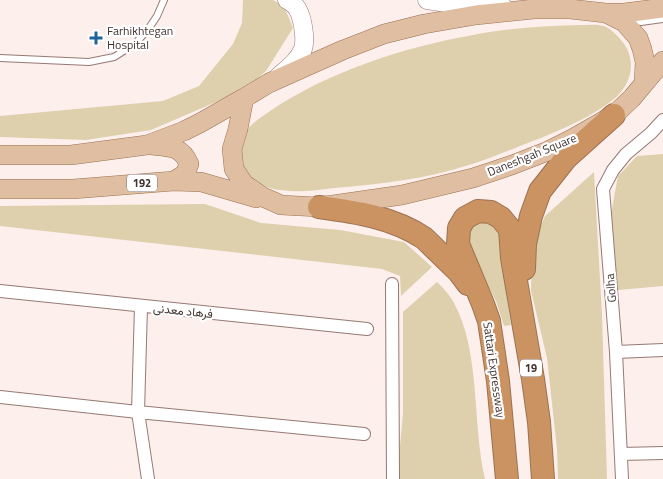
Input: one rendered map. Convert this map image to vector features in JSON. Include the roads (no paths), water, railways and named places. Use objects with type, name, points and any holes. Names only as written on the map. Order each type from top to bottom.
[{"type":"highway","points":[[525,325],[523,272],[525,244],[531,216],[540,191],[566,158],[614,115]]},
{"type":"highway","points":[[319,207],[368,214],[395,223],[418,234],[459,272],[483,304]]},
{"type":"highway","name":"Sattari Expressway","points":[[506,479],[496,364],[489,321],[458,244],[459,228],[465,218],[478,212],[491,212],[501,218],[510,230],[512,258],[525,325]]},
{"type":"highway","name":"19","points":[[525,325],[539,422],[544,479]]},
{"type":"main road","points":[[427,0],[447,3],[534,9],[570,9],[606,13],[624,13],[663,8]]},
{"type":"main road","points":[[269,83],[295,62],[303,48],[302,18],[298,9],[288,1]]},
{"type":"main road","points":[[146,145],[192,127],[269,83],[384,34],[424,24],[476,15],[534,9]]},
{"type":"main road","points":[[606,13],[624,22],[638,38],[645,62],[644,82]]},
{"type":"main road","name":"Daneshgah Square","points":[[244,98],[232,149],[234,169],[244,184],[263,197],[281,205],[319,207],[402,195],[473,178],[548,151],[572,140],[614,115],[632,98],[662,60]]},
{"type":"main road","points":[[0,155],[71,154],[146,145],[167,147],[185,155],[189,164],[185,174],[174,181]]},
{"type":"main road","name":"192","points":[[0,189],[73,189],[174,181],[201,182],[281,205]]},
{"type":"street","name":"Golha","points":[[622,479],[616,352],[603,190],[613,170],[626,154],[652,133],[663,120]]},
{"type":"street","points":[[392,284],[393,479]]},
{"type":"street","name":"فرهاد معدنی","points":[[0,291],[367,329]]},
{"type":"street","points":[[141,306],[138,412],[148,479]]},
{"type":"street","points":[[616,352],[663,350]]},
{"type":"street","points":[[0,397],[364,434]]},
{"type":"street","points":[[621,454],[663,453]]},
{"type":"lane","points":[[0,58],[89,62],[114,57],[135,44],[157,16],[164,0]]},
{"type":"lane","points":[[606,13],[641,22],[663,19]]},
{"type":"place","name":"Farhikhtegan Hospital","points":[[96,38]]}]
